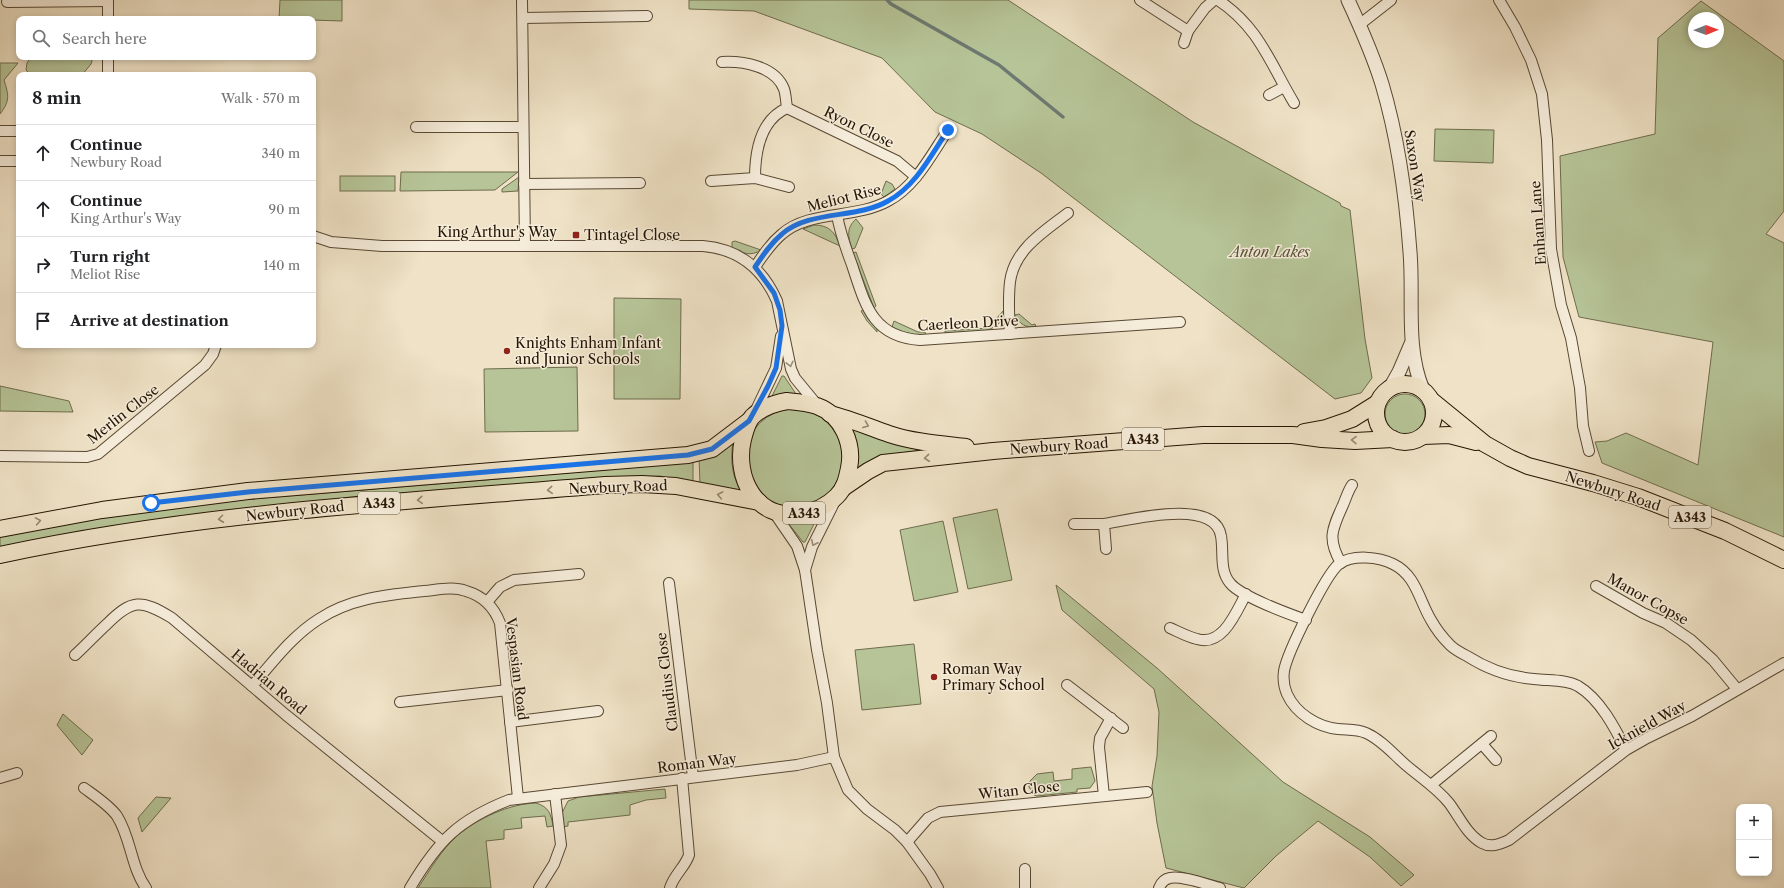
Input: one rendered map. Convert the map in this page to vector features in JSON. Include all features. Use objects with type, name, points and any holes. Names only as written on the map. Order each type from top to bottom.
[{"type":"main road","name":"A343","points":[[1376,404],[1381,395],[1390,388],[1407,385],[1427,395]]},
{"type":"main road","name":"Newbury Road","points":[[1427,395],[1485,444]]},
{"type":"main road","points":[[1423,436],[1431,424],[1433,416],[1427,395]]},
{"type":"main road","name":"A343","points":[[824,410],[797,402],[779,403],[762,410],[751,419],[741,447],[741,466],[747,487],[758,502],[772,511],[792,515],[804,514],[827,505],[840,492]]},
{"type":"main road","name":"Newbury Road","points":[[1293,435],[1326,428],[1352,419],[1376,404]]},
{"type":"main road","points":[[1376,404],[1375,412],[1380,427],[1393,439]]},
{"type":"main road","name":"Newbury Road","points":[[824,410],[889,434],[914,440],[993,451]]},
{"type":"main road","points":[[824,410],[842,428],[849,445],[850,465],[840,492]]},
{"type":"main road","name":"Newbury Road","points":[[0,529],[102,510],[248,492],[688,455],[712,449],[751,419]]},
{"type":"main road","name":"Newbury Road","points":[[840,492],[868,471],[883,463],[993,451],[1202,435],[1293,435],[1336,440],[1377,441],[1393,439]]},
{"type":"main road","name":"Newbury Road","points":[[1423,436],[1449,435],[1485,444],[1528,466],[1616,490],[1697,520],[1784,560]]},
{"type":"main road","name":"A343","points":[[1393,439],[1408,441],[1423,436]]},
{"type":"main road","name":"Newbury Road","points":[[0,555],[109,535],[229,518],[350,505],[605,485],[642,484],[676,486],[758,502]]},
{"type":"street","points":[[522,0],[525,246]]},
{"type":"street","points":[[1140,0],[1188,31]]},
{"type":"street","points":[[1184,43],[1188,31],[1205,8],[1214,0]]},
{"type":"street","points":[[1218,0],[1237,13],[1251,28],[1294,103]]},
{"type":"street","name":"Saxon Way","points":[[1348,0],[1360,25],[1382,85],[1397,147],[1412,275],[1411,344],[1415,370],[1427,395]]},
{"type":"street","points":[[1360,25],[1391,0]]},
{"type":"street","name":"Enham Lane","points":[[1499,0],[1515,27],[1531,60],[1542,94],[1547,140],[1551,249],[1561,305],[1571,338],[1580,388],[1583,426],[1589,451]]},
{"type":"street","points":[[7,2],[108,1],[108,16]]},
{"type":"street","points":[[523,18],[647,16]]},
{"type":"street","points":[[108,60],[108,72]]},
{"type":"street","points":[[722,62],[745,63],[770,74],[779,80],[784,90],[787,108],[772,120],[762,134],[757,148],[755,178]]},
{"type":"street","points":[[1269,95],[1284,87]]},
{"type":"street","name":"Ryon Close","points":[[787,108],[897,162],[916,177]]},
{"type":"street","points":[[416,127],[524,127]]},
{"type":"street","name":"Meliot Rise","points":[[755,267],[774,242],[789,229],[807,221],[872,208],[887,202],[907,187],[916,177],[948,130]]},
{"type":"street","points":[[0,131],[16,131]]},
{"type":"street","points":[[0,161],[16,161]]},
{"type":"street","points":[[711,181],[755,178],[788,187]]},
{"type":"street","points":[[524,184],[640,183]]},
{"type":"street","points":[[1010,334],[1010,281],[1018,259],[1032,241],[1068,213]]},
{"type":"street","name":"Caerleon Drive","points":[[837,215],[842,237],[868,307],[878,322],[892,334],[900,338],[920,340],[1180,322]]},
{"type":"street","name":"King Arthur's Way","points":[[316,237],[338,242],[382,246],[709,246],[728,251],[755,267],[774,293],[778,301],[789,361],[795,378],[824,410]]},
{"type":"street","name":"King Arthur's Way","points":[[751,419],[776,368],[782,326]]},
{"type":"street","name":"Saxon Way","points":[[1390,388],[1400,372],[1411,344]]},
{"type":"street","name":"Merlin Close","points":[[0,456],[87,457],[98,454],[205,365],[213,354],[215,348]]},
{"type":"street","points":[[1341,563],[1332,544],[1333,528],[1347,493],[1352,485]]},
{"type":"street","points":[[805,570],[812,547],[840,492]]},
{"type":"street","points":[[772,511],[797,546],[805,570],[817,650],[827,703],[834,757],[848,790],[867,810],[895,830],[907,842],[938,888]]},
{"type":"street","points":[[1074,524],[1104,524],[1150,516],[1176,514],[1196,515],[1210,520],[1219,528],[1225,574],[1230,584],[1246,594],[1306,620]]},
{"type":"street","points":[[1104,524],[1106,549]]},
{"type":"street","points":[[1491,736],[1431,785],[1370,735],[1361,731],[1338,729],[1322,725],[1309,718],[1294,706],[1286,692],[1284,672],[1290,655],[1326,580],[1341,563],[1348,560],[1372,558],[1387,561],[1401,568],[1415,585],[1433,623],[1445,640],[1453,648],[1479,664],[1498,672],[1518,677],[1564,682],[1578,686],[1590,696],[1616,730],[1626,750]]},
{"type":"street","points":[[487,602],[500,587],[514,580],[579,574]]},
{"type":"street","name":"Claudius Close","points":[[669,583],[692,777]]},
{"type":"street","name":"Manor Copse","points":[[1596,586],[1666,623],[1691,640],[1713,660],[1737,689]]},
{"type":"street","name":"Vespasian Road","points":[[252,686],[296,636],[318,619],[338,609],[352,603],[382,596],[452,589],[469,591],[487,602],[496,612],[500,623],[518,798]]},
{"type":"street","points":[[1170,628],[1197,640],[1215,638],[1222,634],[1246,594]]},
{"type":"street","name":"Hadrian Road","points":[[75,655],[124,608],[137,604],[159,610],[172,618],[252,686],[442,841]]},
{"type":"street","name":"Icknield Way","points":[[1431,785],[1450,804],[1468,830],[1477,840],[1490,846],[1498,845],[1508,840],[1626,750],[1692,716],[1784,663]]},
{"type":"street","points":[[1067,685],[1123,728]]},
{"type":"street","points":[[400,702],[508,690]]},
{"type":"street","points":[[510,722],[598,711]]},
{"type":"street","points":[[1104,796],[1099,747],[1100,738],[1111,718]]},
{"type":"street","points":[[1482,744],[1496,760]]},
{"type":"street","name":"Roman Way","points":[[410,888],[426,862],[442,841],[455,829],[479,813],[518,798],[797,766],[834,757]]},
{"type":"street","points":[[0,778],[17,773]]},
{"type":"street","points":[[670,888],[673,879],[687,861],[689,855],[682,778]]},
{"type":"street","points":[[84,788],[117,816],[123,828],[135,864],[146,888]]},
{"type":"street","name":"Witan Close","points":[[907,842],[928,818],[940,812],[1147,792]]},
{"type":"street","points":[[539,888],[554,864],[562,845],[555,794]]},
{"type":"street","points":[[1025,869],[1026,888]]},
{"type":"street","points":[[1158,888],[1162,882],[1170,878],[1183,879],[1220,888]]},
{"type":"green space","points":[[280,0],[342,0],[342,21],[316,20],[316,16],[279,16]]},
{"type":"green space","name":"Anton Lakes","points":[[689,0],[1008,0],[1193,122],[1340,203],[1341,206],[1350,210],[1365,339],[1372,378],[1361,393],[1335,399],[1041,173],[982,134],[935,112],[882,58],[754,11],[689,9]]},
{"type":"green space","points":[[1701,1],[1716,12],[1688,12]]},
{"type":"green space","points":[[1688,12],[1688,48],[1724,48],[1724,18],[1784,61],[1784,211],[1766,234],[1784,243],[1784,537],[1602,463],[1595,442],[1607,441],[1626,433],[1698,465],[1713,342],[1579,317],[1563,257],[1560,156],[1655,134],[1658,38]]},
{"type":"green space","points":[[29,60],[92,60],[84,72],[28,72],[26,70]]},
{"type":"green space","points":[[0,63],[18,63],[4,80],[8,98],[6,105],[0,114]]},
{"type":"green space","points":[[1435,129],[1494,130],[1493,163],[1434,161]]},
{"type":"green space","points":[[401,172],[518,172],[495,190],[400,191]]},
{"type":"green space","points":[[340,176],[395,176],[395,191],[340,191]]},
{"type":"green space","points":[[519,177],[518,191],[502,192],[502,189]]},
{"type":"green space","points":[[886,181],[892,184],[895,189],[884,197],[881,194]]},
{"type":"green space","points":[[856,219],[863,228],[855,248],[852,249],[849,229]]},
{"type":"green space","points":[[814,225],[824,226],[831,230],[840,246],[803,229]]},
{"type":"green space","points":[[735,241],[761,250],[750,254],[743,253],[732,248],[732,242]]},
{"type":"green space","points":[[856,252],[876,306],[874,308],[853,253]]},
{"type":"green space","points":[[614,298],[681,299],[680,399],[614,399]]},
{"type":"green space","points":[[863,310],[877,328],[877,332],[867,321],[861,311]]},
{"type":"green space","points":[[1004,310],[1002,319],[997,325],[990,329],[972,333],[945,334],[945,331],[988,328]]},
{"type":"green space","points":[[1019,314],[1032,325],[1035,324],[1036,327],[1029,327],[1021,323],[1015,315]]},
{"type":"green space","points":[[894,321],[918,332],[925,332],[926,336],[896,329],[892,327]]},
{"type":"green space","points":[[577,367],[578,431],[485,432],[484,369]]},
{"type":"green space","points":[[782,376],[784,376],[796,394],[771,398]]},
{"type":"green space","points":[[0,386],[69,401],[73,412],[0,411]]},
{"type":"green space","points":[[1409,394],[1416,397],[1422,403],[1425,414],[1424,422],[1416,431],[1409,434],[1401,434],[1394,431],[1386,422],[1385,410],[1388,403],[1397,395]]},
{"type":"green space","points":[[794,409],[804,410],[821,417],[835,431],[842,448],[842,468],[835,485],[821,499],[804,506],[794,507],[784,506],[767,499],[753,485],[746,468],[745,458],[746,448],[753,431],[767,417],[784,410]]},
{"type":"green space","points":[[849,424],[903,446],[916,449],[916,451],[884,456],[864,464],[856,470]]},
{"type":"green space","points":[[733,442],[732,456],[734,475],[742,493],[700,485],[699,457]]},
{"type":"green space","points":[[693,460],[693,483],[660,476],[606,478],[0,549],[0,535],[106,516],[214,502],[498,479]]},
{"type":"green space","points":[[997,509],[1012,580],[968,589],[953,518]]},
{"type":"green space","points":[[817,518],[805,542],[803,542],[788,523],[788,521]]},
{"type":"green space","points":[[943,521],[958,592],[914,601],[900,530]]},
{"type":"green space","points":[[1056,585],[1157,668],[1283,782],[1370,837],[1414,875],[1401,886],[1370,857],[1318,821],[1276,856],[1244,888],[1166,868],[1157,823],[1152,786],[1157,756],[1159,712],[1154,689],[1062,610]]},
{"type":"green space","points":[[914,644],[921,704],[862,710],[855,650]]},
{"type":"green space","points":[[63,714],[93,740],[82,755],[57,725]]},
{"type":"green space","points":[[1091,767],[1095,781],[1090,788],[1077,789],[1077,792],[1037,796],[1034,795],[1029,787],[1030,781],[1037,774],[1053,772],[1054,781],[1072,779],[1072,769]]},
{"type":"green space","points":[[665,789],[666,798],[646,800],[630,805],[630,815],[568,822],[568,826],[562,827],[561,815],[568,801],[579,797]]},
{"type":"green space","points":[[156,797],[171,798],[142,832],[138,818]]},
{"type":"green space","points":[[536,803],[547,809],[553,826],[547,827],[545,816],[521,818],[522,828],[504,830],[504,839],[486,841],[491,888],[418,888],[436,860],[451,842],[465,829],[494,813],[515,806]]},
{"type":"waterway","points":[[887,0],[891,4],[999,65],[1063,117]]},
{"type":"place","name":"Tintagel Close","points":[[576,235]]},
{"type":"place","name":"Knights Enham Infant and Junior Schools","points":[[507,351]]},
{"type":"place","name":"Roman Way Primary School","points":[[934,677]]},
{"type":"route","points":[[151,503],[248,492],[688,455],[712,449],[753,417],[776,368],[782,326],[780,310],[774,293],[755,267],[782,233],[797,225],[807,221],[872,208],[898,196],[923,168],[948,130]]}]
